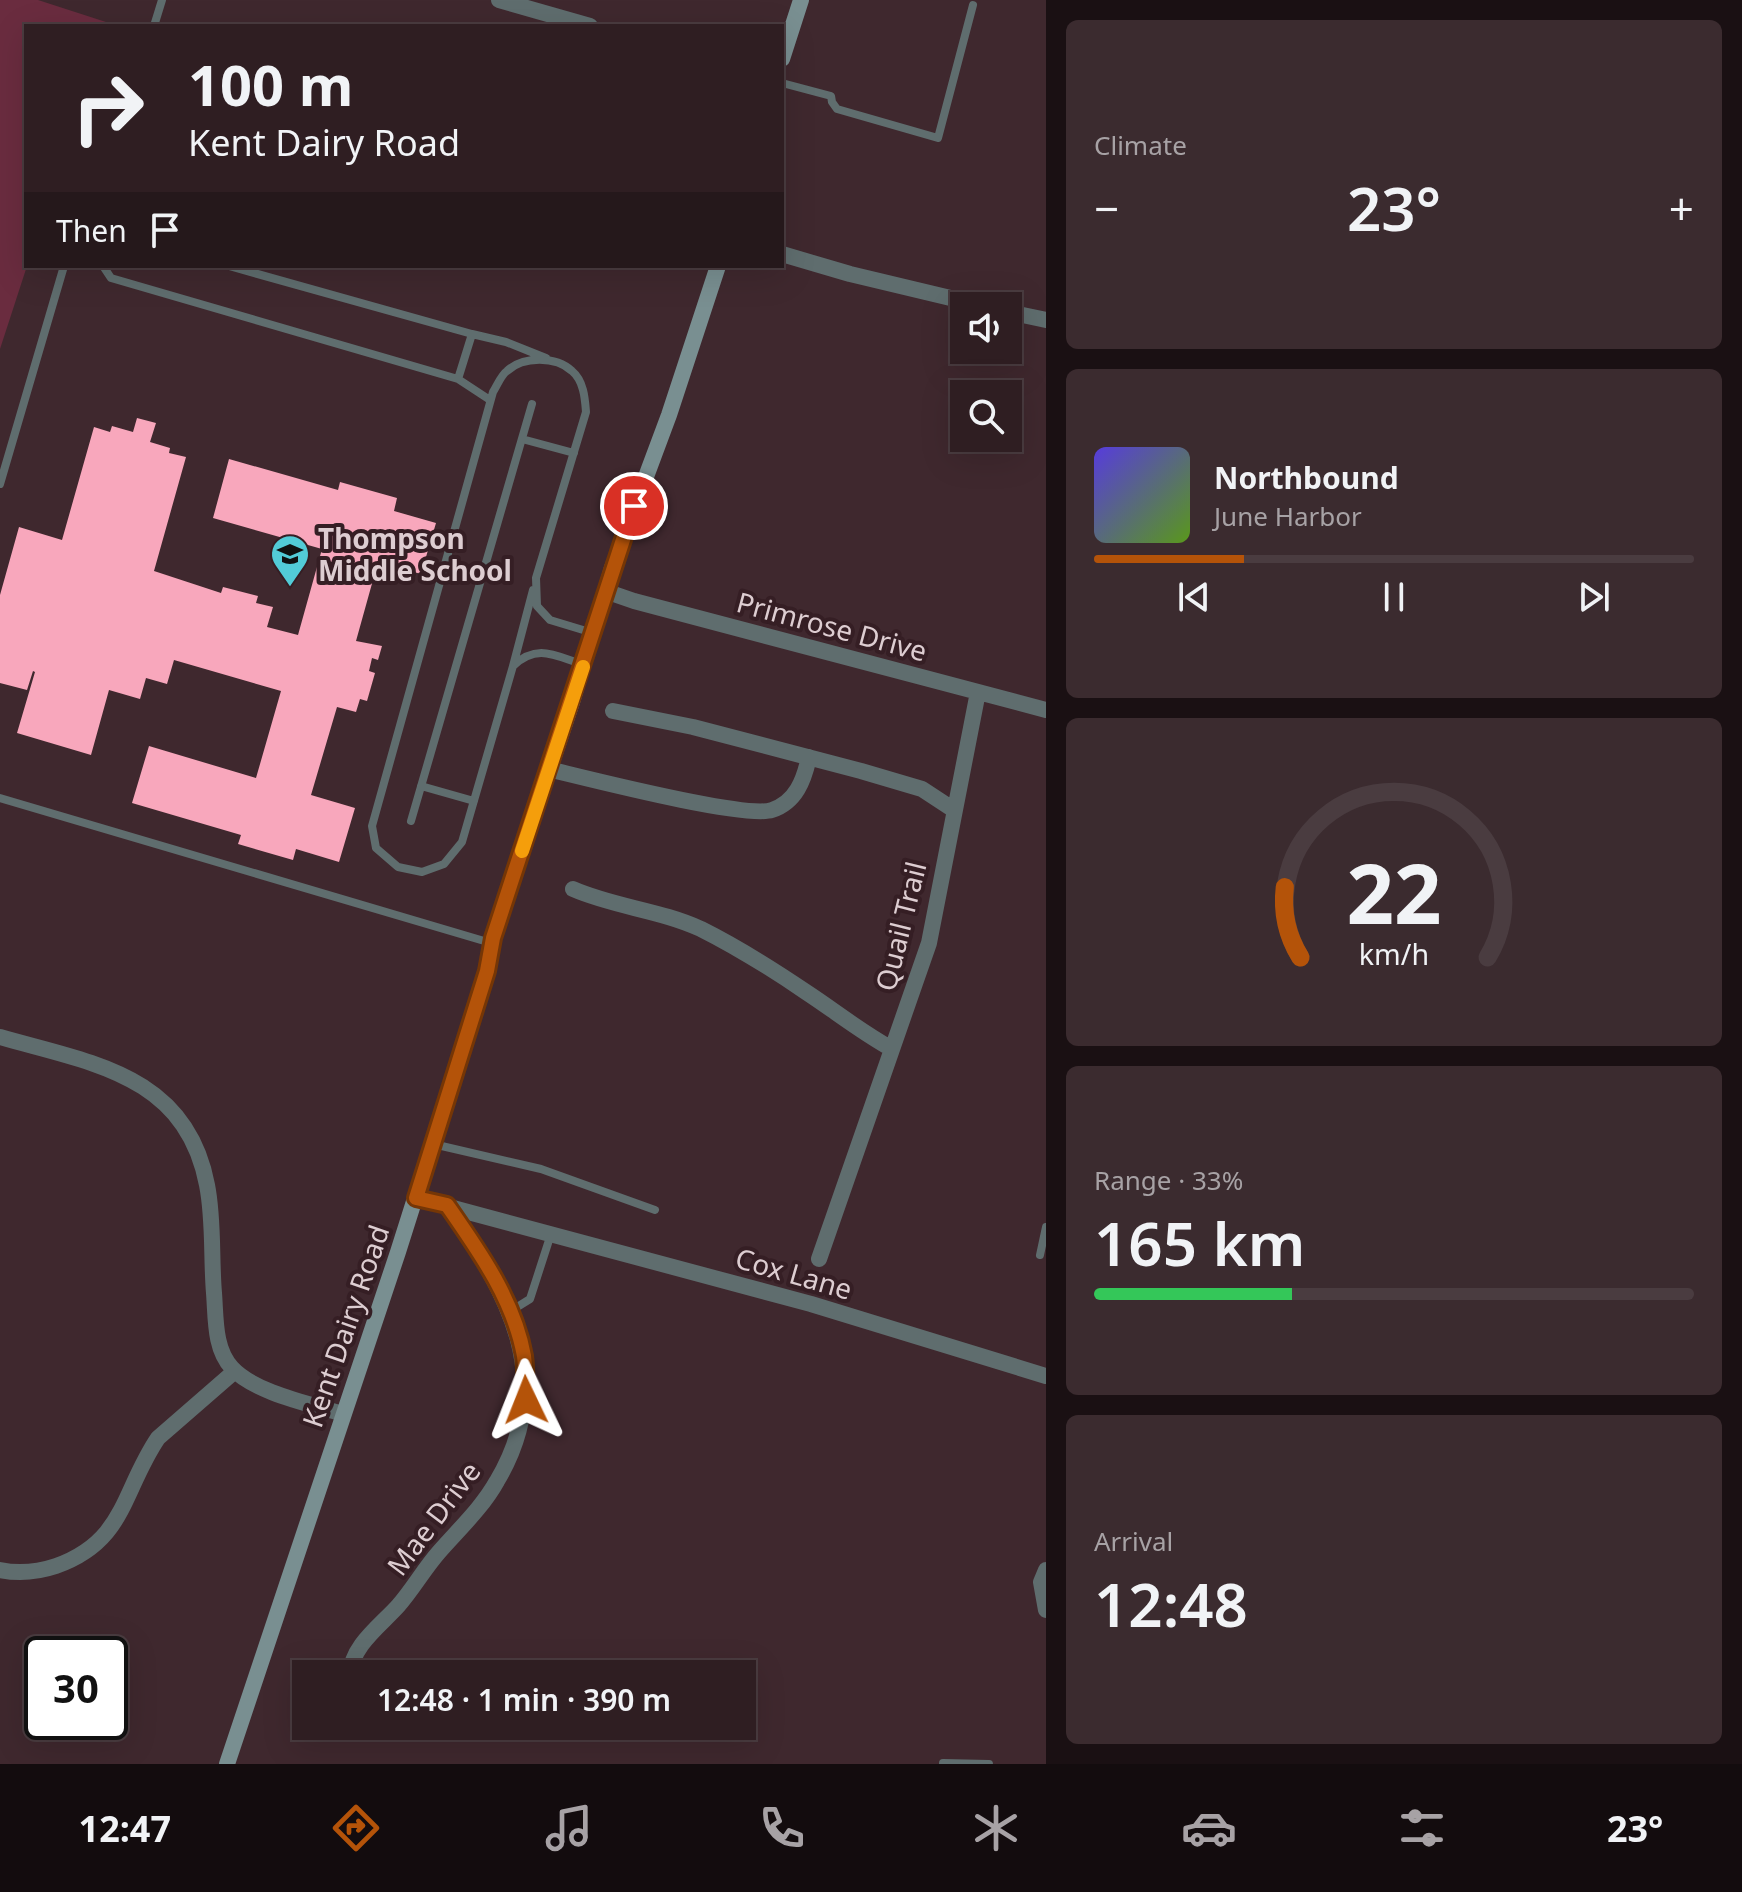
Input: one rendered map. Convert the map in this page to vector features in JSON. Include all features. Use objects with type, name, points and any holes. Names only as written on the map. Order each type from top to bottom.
[{"type":"street","points":[[499,0],[583,24]]},
{"type":"street","points":[[784,53],[801,0]]},
{"type":"street","points":[[784,255],[950,298]]},
{"type":"street","name":"Kent Dairy Road","points":[[227,1764],[416,1198],[487,971],[492,943],[584,665],[605,591],[669,415],[717,268]]},
{"type":"street","points":[[1022,315],[1046,320]]},
{"type":"street","name":"Primrose Drive","points":[[605,591],[1046,710]]},
{"type":"street","name":"Quail Trail","points":[[573,889],[598,900],[666,916],[699,929],[779,974],[863,1033],[892,1049],[929,943],[978,692]]},
{"type":"street","points":[[613,711],[693,727],[922,789],[954,810]]},
{"type":"street","points":[[548,769],[714,805],[765,812],[782,806],[795,794],[804,777],[809,757]]},
{"type":"street","points":[[0,1037],[125,1075],[154,1094],[182,1124],[200,1160],[207,1186],[222,1354],[235,1371],[253,1384],[343,1414]]},
{"type":"street","points":[[819,1259],[892,1049]]},
{"type":"street","name":"Cox Lane","points":[[416,1198],[811,1304],[1046,1376]]},
{"type":"street","name":"Mae Drive","points":[[353,1660],[469,1520],[497,1481],[510,1454],[526,1400],[524,1358],[509,1312],[487,1266],[447,1205]]},
{"type":"street","points":[[0,1570],[46,1569],[93,1548],[118,1516],[148,1451],[158,1438],[235,1371]]},
{"type":"street","points":[[1046,1570],[1041,1582],[1046,1610]]},
{"type":"lane","points":[[155,24],[162,0]]},
{"type":"lane","points":[[784,84],[831,96],[837,109],[938,138],[973,5]]},
{"type":"lane","points":[[0,484],[63,268]]},
{"type":"lane","points":[[104,268],[111,278],[458,379],[490,400]]},
{"type":"lane","points":[[236,268],[506,342],[551,360],[573,371],[584,390],[586,412],[462,842],[444,864],[422,872],[398,867],[376,848],[372,826],[490,400],[507,371],[528,360],[551,360]]},
{"type":"lane","points":[[458,379],[472,334]]},
{"type":"lane","points":[[411,821],[532,404]]},
{"type":"lane","points":[[522,439],[574,453]]},
{"type":"lane","points":[[536,578],[537,606],[550,620],[594,633]]},
{"type":"lane","points":[[513,666],[526,654],[543,652],[584,665]]},
{"type":"lane","points":[[421,786],[474,801]]},
{"type":"lane","points":[[0,798],[492,943]]},
{"type":"lane","points":[[433,1144],[541,1169],[655,1210]]},
{"type":"lane","points":[[1040,1255],[1046,1227]]},
{"type":"lane","points":[[509,1312],[530,1299],[551,1234]]},
{"type":"lane","points":[[943,1763],[989,1764]]},
{"type":"shaded area","points":[[0,0],[38,0],[106,22],[24,24],[26,268],[0,349]]},
{"type":"building","points":[[137,418],[156,423],[150,442],[170,448],[169,453],[186,457],[154,571],[221,593],[223,587],[258,596],[256,603],[273,607],[267,627],[298,635],[322,549],[213,518],[229,459],[338,490],[340,482],[397,498],[394,511],[436,523],[421,574],[378,562],[356,641],[382,646],[378,660],[372,658],[369,671],[375,673],[367,701],[360,699],[356,712],[337,707],[311,795],[355,808],[339,862],[296,849],[293,860],[238,844],[241,835],[132,803],[149,746],[256,778],[281,691],[174,660],[167,684],[146,678],[140,699],[109,690],[91,755],[17,733],[35,672],[27,690],[0,683],[0,595],[19,527],[62,540],[94,427],[110,432],[112,426],[133,432]]},
{"type":"slow traffic","points":[[522,851],[583,667]]},
{"type":"place","name":"Thompson Middle School","points":[[290,588]]},
{"type":"route","points":[[526,1400],[524,1358],[516,1326],[498,1285],[447,1205],[416,1198],[487,971],[493,938],[634,506]]}]
